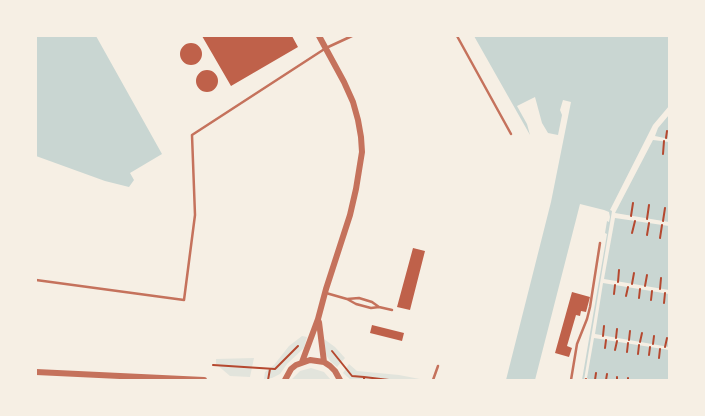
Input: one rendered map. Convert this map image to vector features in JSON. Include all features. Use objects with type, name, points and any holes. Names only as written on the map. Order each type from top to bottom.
[{"type":"street","points":[[302,362],[318,319],[350,215],[362,152],[358,120],[353,102],[319,36]]},
{"type":"street","points":[[318,319],[324,362]]},
{"type":"street","points":[[285,380],[291,369],[302,362],[310,360],[324,362],[335,371],[340,380]]},
{"type":"street","points":[[36,372],[204,380]]},
{"type":"lane","points":[[36,280],[184,300],[195,215],[192,135],[326,48],[352,36]]},
{"type":"lane","points":[[457,36],[511,134]]},
{"type":"lane","points":[[571,380],[576,344],[587,319],[590,307],[600,243]]},
{"type":"lane","points":[[325,293],[371,308],[379,307],[392,310]]},
{"type":"lane","points":[[347,299],[358,298],[372,302],[379,307]]},
{"type":"lane","points":[[433,380],[438,366]]},
{"type":"path","points":[[666,138],[667,131]]},
{"type":"path","points":[[663,154],[664,141]]},
{"type":"path","points":[[631,216],[633,203]]},
{"type":"path","points":[[647,218],[649,205]]},
{"type":"path","points":[[663,221],[665,208]]},
{"type":"path","points":[[632,233],[635,221]]},
{"type":"path","points":[[647,235],[649,223]]},
{"type":"path","points":[[660,238],[662,225]]},
{"type":"path","points":[[618,282],[619,270]]},
{"type":"path","points":[[632,284],[634,273]]},
{"type":"path","points":[[645,286],[647,275]]},
{"type":"path","points":[[660,289],[661,278]]},
{"type":"path","points":[[614,294],[615,285]]},
{"type":"path","points":[[626,296],[628,287]]},
{"type":"path","points":[[639,298],[640,289]]},
{"type":"path","points":[[651,300],[652,291]]},
{"type":"path","points":[[664,303],[665,293]]},
{"type":"path","points":[[603,336],[604,326]]},
{"type":"path","points":[[616,338],[617,329]]},
{"type":"path","points":[[628,340],[630,331]]},
{"type":"path","points":[[640,342],[642,334]]},
{"type":"path","points":[[653,344],[654,336]]},
{"type":"path","points":[[666,346],[667,338]]},
{"type":"path","points":[[605,348],[606,340]]},
{"type":"path","points":[[615,350],[617,342]]},
{"type":"path","points":[[627,352],[628,343]]},
{"type":"path","points":[[638,354],[639,345]]},
{"type":"path","points":[[649,355],[650,347]]},
{"type":"path","points":[[659,358],[660,349]]},
{"type":"path","points":[[213,366],[270,369],[268,380]]},
{"type":"path","points":[[594,380],[596,373]]},
{"type":"path","points":[[606,380],[607,374]]},
{"type":"path","points":[[364,380],[364,377],[389,380]]},
{"type":"shaded area","points":[[36,36],[96,36],[162,154],[130,173],[134,180],[129,187],[105,181],[36,156]]},
{"type":"shaded area","points":[[474,36],[669,36],[669,380],[582,380],[607,234],[605,233],[607,221],[609,222],[610,217],[609,212],[580,204],[535,380],[506,380],[551,202],[571,102],[563,100],[560,110],[562,115],[558,135],[548,133],[542,123],[535,97],[517,106],[527,124],[530,135]]},
{"type":"shaded area","points":[[302,336],[307,337],[304,348],[287,364],[280,374],[272,378],[264,379],[265,372],[274,365],[289,346]]},
{"type":"shaded area","points":[[324,339],[335,347],[345,358],[337,367],[330,361],[325,353]]},
{"type":"shaded area","points":[[254,358],[250,377],[230,376],[216,364],[216,359]]},
{"type":"shaded area","points":[[349,364],[357,371],[399,375],[425,380],[351,380],[343,373]]},
{"type":"shaded area","points":[[311,368],[324,372],[331,380],[291,380],[300,371]]},
{"type":"pier","points":[[669,106],[669,115],[658,128],[655,136],[669,139],[669,142],[653,140],[615,213],[669,222],[669,226],[615,218],[604,279],[669,290],[669,294],[603,283],[595,334],[669,347],[669,350],[594,338],[587,378],[589,380],[584,380],[612,211],[610,210],[653,125]]},
{"type":"building","points":[[202,36],[292,36],[298,47],[231,86]]},
{"type":"building","points":[[187,43],[195,43],[202,50],[202,58],[195,65],[187,65],[180,58],[180,50]]},
{"type":"building","points":[[203,70],[211,70],[218,77],[218,85],[211,92],[203,92],[196,85],[196,77]]},
{"type":"building","points":[[413,248],[425,251],[410,310],[397,307]]},
{"type":"building","points":[[572,292],[590,297],[586,312],[581,311],[580,316],[576,315],[567,346],[572,348],[569,357],[555,353]]},
{"type":"building","points":[[372,325],[404,333],[402,341],[370,333]]}]
